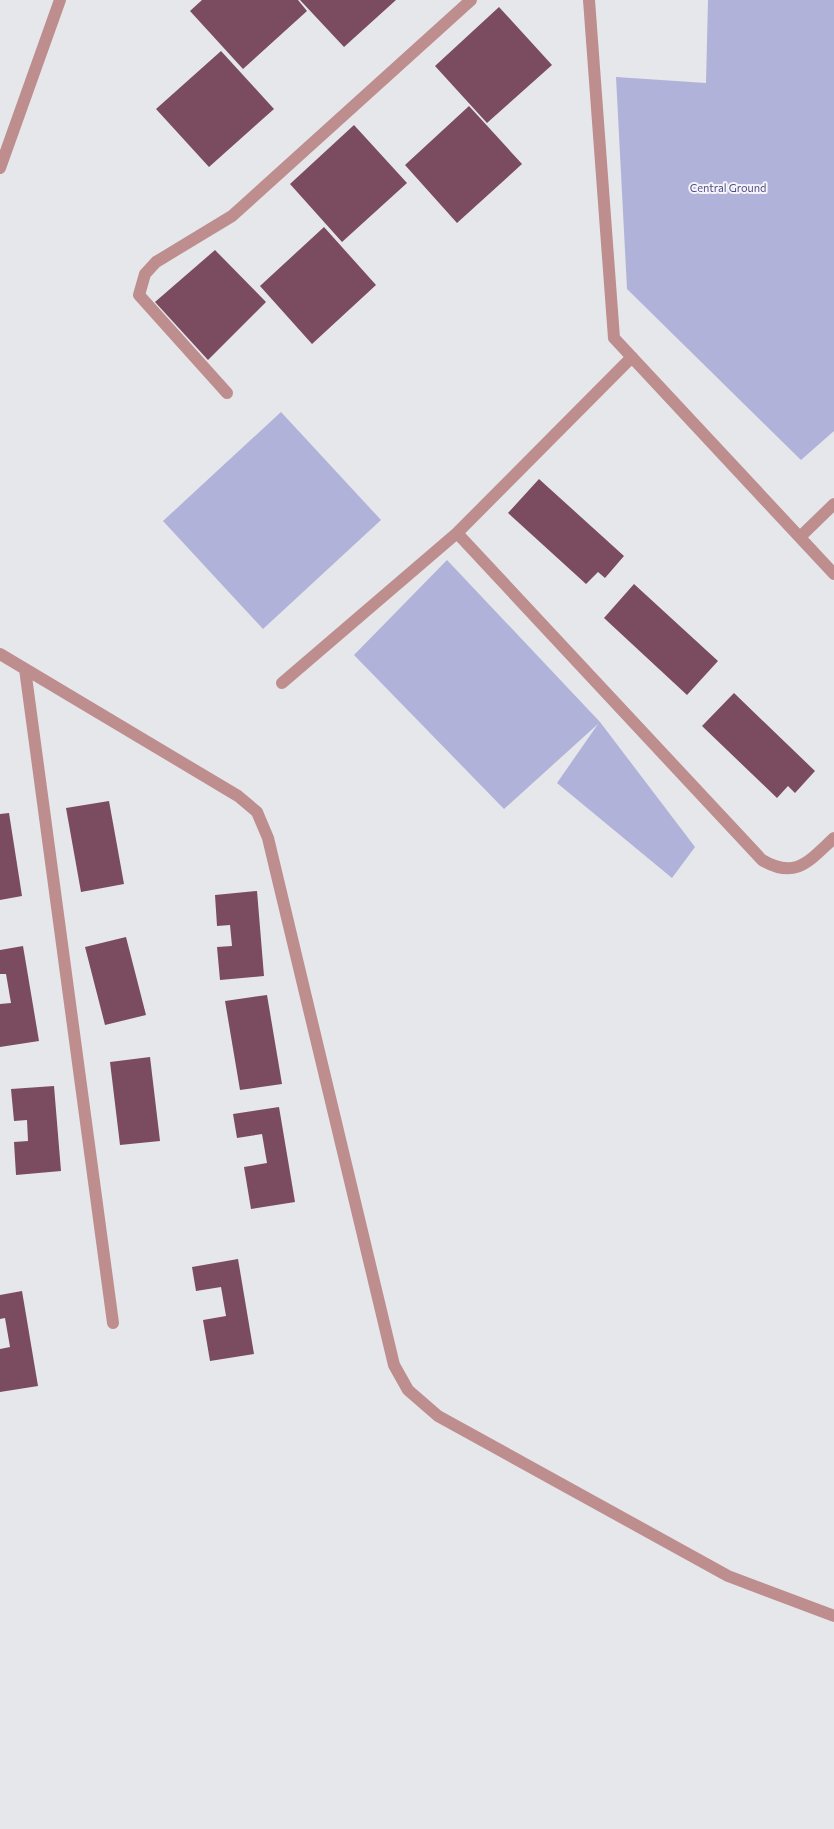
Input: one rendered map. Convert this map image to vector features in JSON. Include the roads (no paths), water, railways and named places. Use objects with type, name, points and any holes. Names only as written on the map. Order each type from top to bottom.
[{"type":"street","points":[[0,168],[60,0]]},
{"type":"street","points":[[227,393],[139,294],[145,274],[156,262],[232,216],[471,0]]},
{"type":"street","points":[[588,0],[614,338],[834,574]]},
{"type":"street","points":[[282,683],[457,532],[632,357]]},
{"type":"street","points":[[800,537],[834,504]]},
{"type":"street","points":[[457,532],[762,860],[773,867],[786,869],[805,865],[834,838]]},
{"type":"street","points":[[0,654],[238,796],[257,812],[268,838],[394,1365],[408,1390],[438,1416],[728,1576],[834,1616]]},
{"type":"street","points":[[25,669],[113,1323]]},
{"type":"park label","name":"Central Ground","points":[[728,188]]}]
